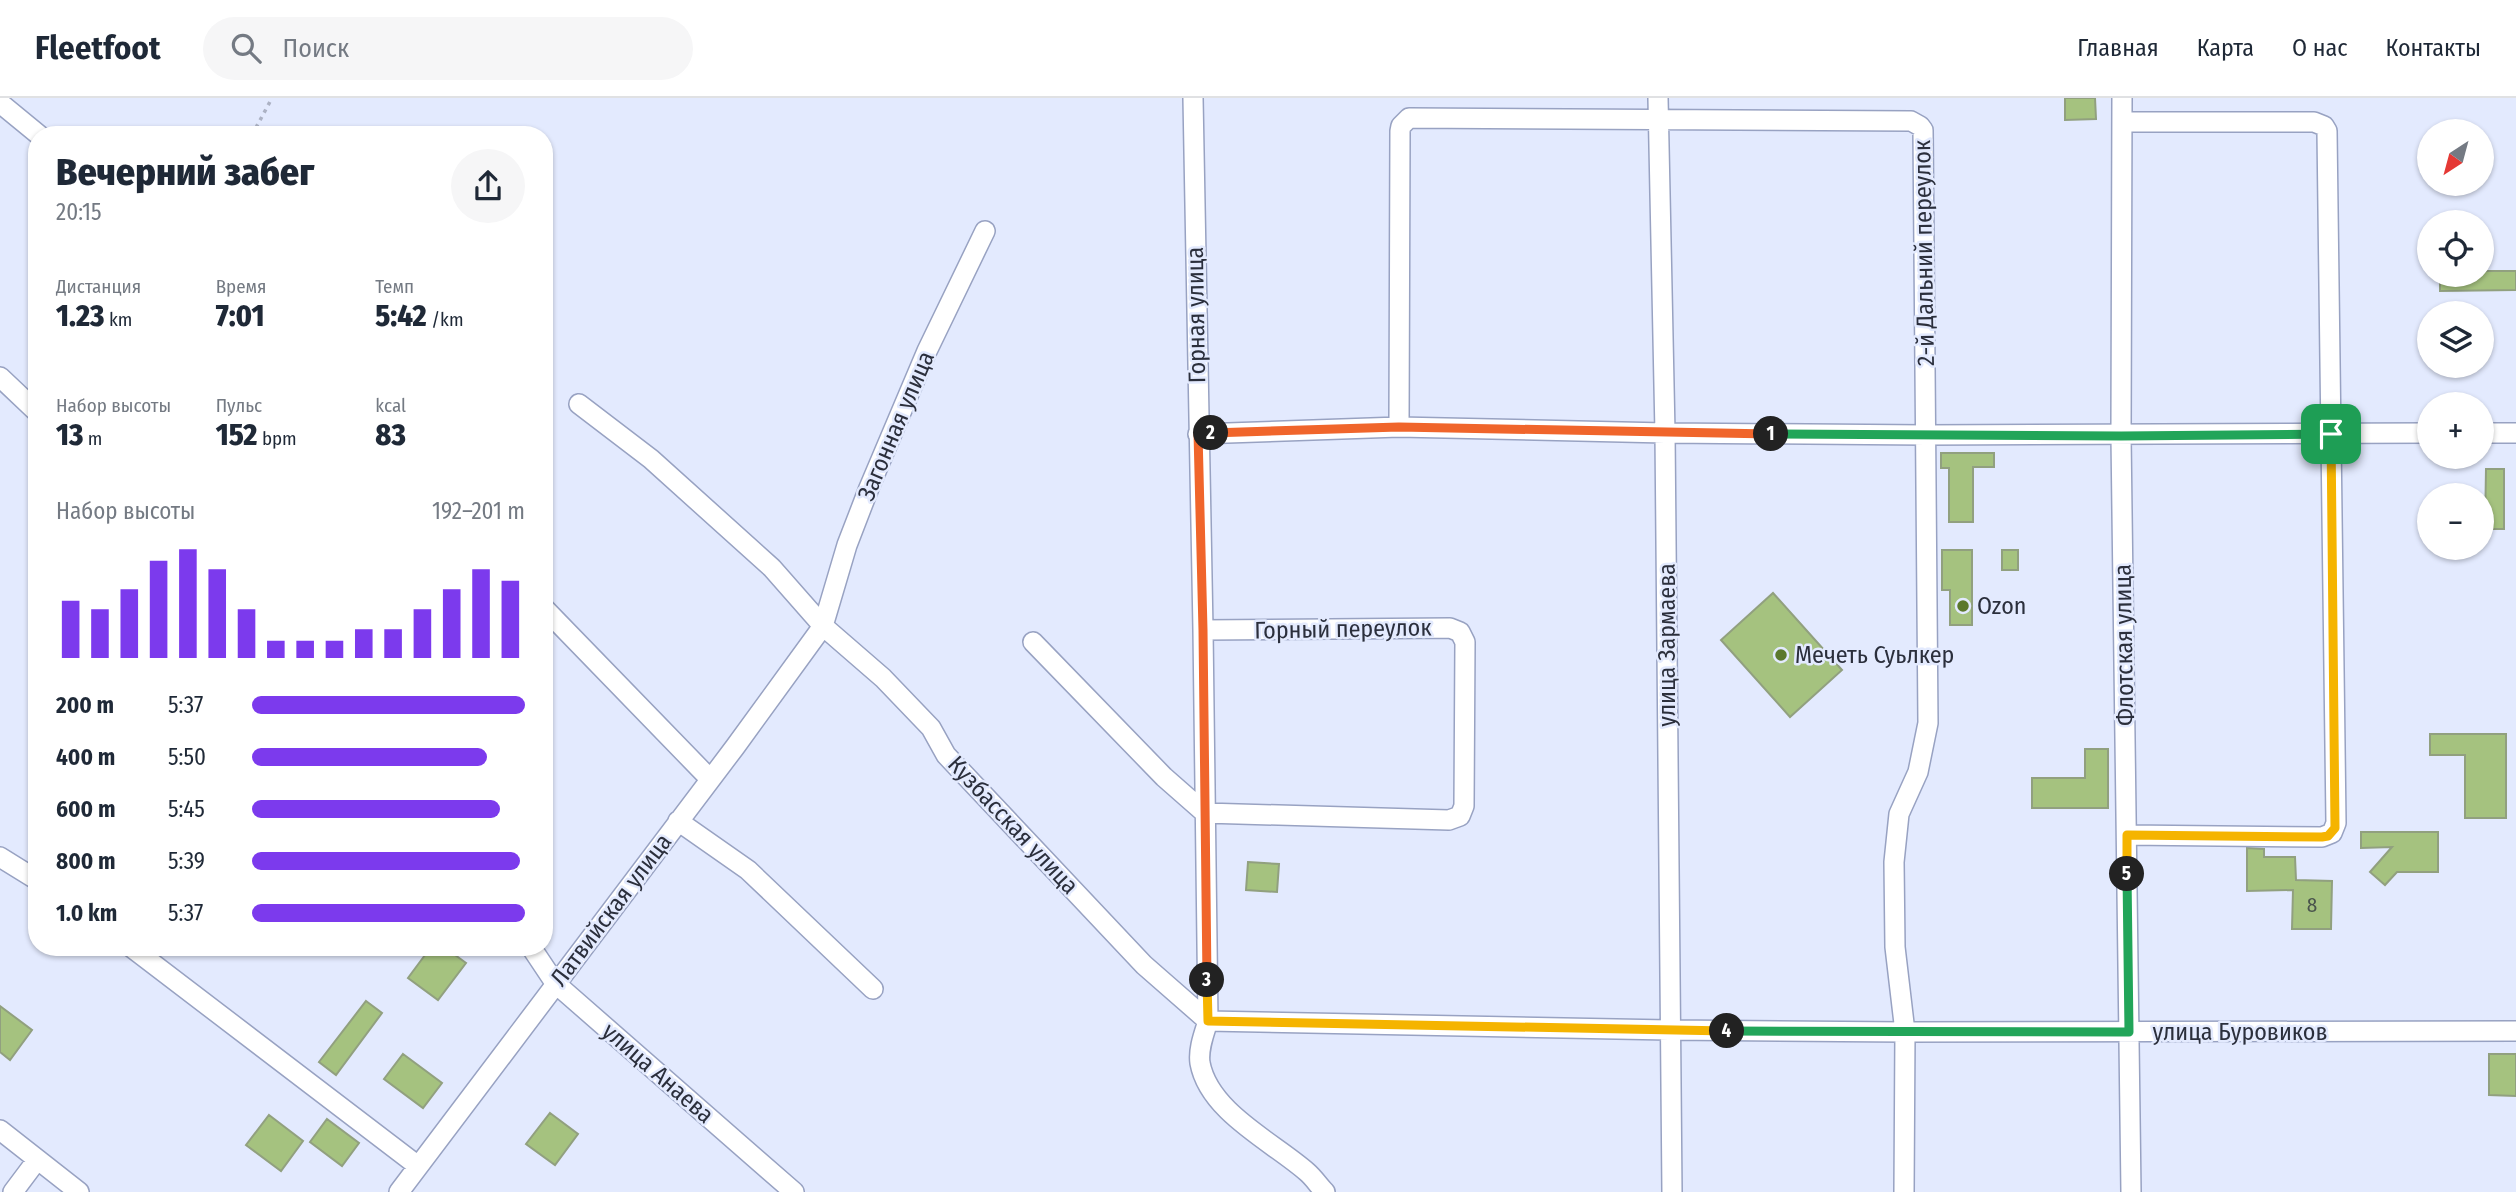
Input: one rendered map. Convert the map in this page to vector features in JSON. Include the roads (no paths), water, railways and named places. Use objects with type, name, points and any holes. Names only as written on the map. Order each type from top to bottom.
[{"type":"street","name":"Горная улица","points":[[1193,98],[1208,1021],[1202,1039],[1200,1061],[1208,1083],[1233,1113],[1262,1140],[1307,1173],[1325,1192]]},
{"type":"street","name":"улица Зармаева","points":[[1658,98],[1665,433],[1672,1192]]},
{"type":"street","name":"Флотская улица","points":[[2122,98],[2121,436],[2131,1192]]},
{"type":"street","points":[[0,103],[28,126]]},
{"type":"street","name":"2-й Дальний переулок","points":[[1399,427],[1400,131],[1404,121],[1414,117],[1911,121],[1920,126],[1924,135],[1928,723],[1918,772],[1899,814],[1894,862],[1895,947],[1905,1032],[1903,1192]]},
{"type":"street","points":[[2122,122],[2314,122],[2327,131],[2335,828],[2328,836],[2322,837],[2127,835]]},
{"type":"street","name":"Загонная улица","points":[[823,626],[847,545],[869,488],[927,351],[985,232]]},
{"type":"street","points":[[0,377],[28,403]]},
{"type":"street","name":"Кузбасская улица","points":[[579,404],[651,459],[772,568],[823,626],[883,678],[931,728],[946,755],[1144,965],[1208,1021]]},
{"type":"street","points":[[1198,433],[1399,427],[1926,435],[2417,433]]},
{"type":"street","points":[[2494,433],[2516,433]]},
{"type":"street","points":[[553,617],[710,779]]},
{"type":"street","name":"Латвийская улица","points":[[399,1192],[823,626]]},
{"type":"street","name":"Горный переулок","points":[[1203,630],[1450,628],[1461,632],[1465,642],[1464,806],[1455,819],[1205,813]]},
{"type":"street","points":[[1033,642],[1164,777],[1205,813]]},
{"type":"street","points":[[678,821],[748,870],[873,989]]},
{"type":"street","points":[[0,857],[28,874]]},
{"type":"street","points":[[143,956],[418,1166]]},
{"type":"street","name":"улица Анаева","points":[[537,956],[555,983],[794,1192]]},
{"type":"street","name":"улица Буровиков","points":[[1208,1021],[1905,1032],[2516,1031]]},
{"type":"street","points":[[0,1130],[79,1192]]},
{"type":"street","points":[[13,1192],[37,1160]]},
{"type":"place","name":"Ozon","points":[[1963,606]]},
{"type":"place","name":"Мечеть Суьлкер","points":[[1781,655]]}]
